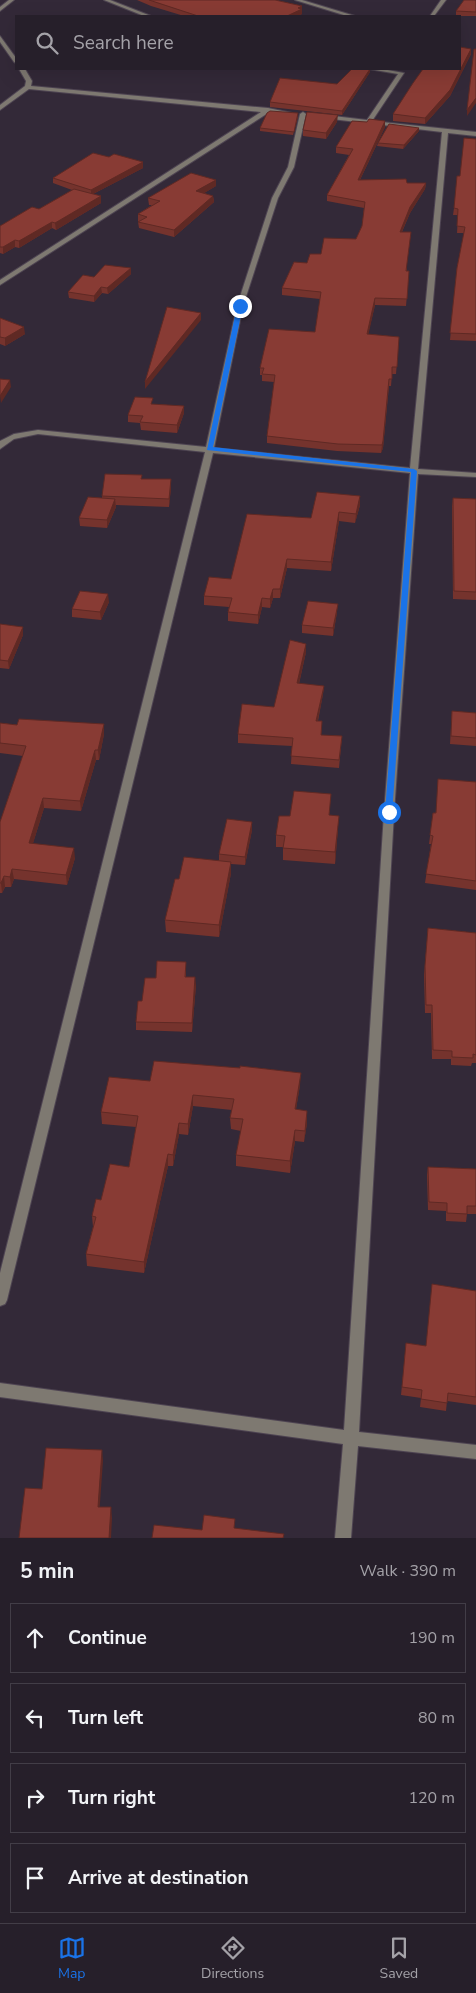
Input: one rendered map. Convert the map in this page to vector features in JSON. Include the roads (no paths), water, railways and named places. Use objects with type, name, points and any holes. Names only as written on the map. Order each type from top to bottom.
[{"type":"street","points":[[0,10],[12,0]]},
{"type":"street","points":[[106,0],[145,15]]},
{"type":"street","points":[[296,0],[347,15]]},
{"type":"street","points":[[433,15],[444,0]]},
{"type":"street","points":[[0,38],[15,59]]},
{"type":"street","points":[[0,108],[28,87],[30,81],[23,70]]},
{"type":"street","points":[[368,122],[402,71],[387,70]]},
{"type":"street","points":[[0,1300],[210,449],[240,306],[275,198],[291,167],[307,115],[28,87]]},
{"type":"street","points":[[0,99],[10,100]]},
{"type":"street","points":[[0,283],[268,110]]},
{"type":"street","points":[[322,117],[476,134]]},
{"type":"street","points":[[342,1538],[350,1438],[389,812],[414,471],[445,131]]},
{"type":"street","points":[[0,447],[2,443],[18,434],[38,432],[414,471],[476,475]]},
{"type":"street","points":[[0,1390],[350,1438],[476,1452]]}]
